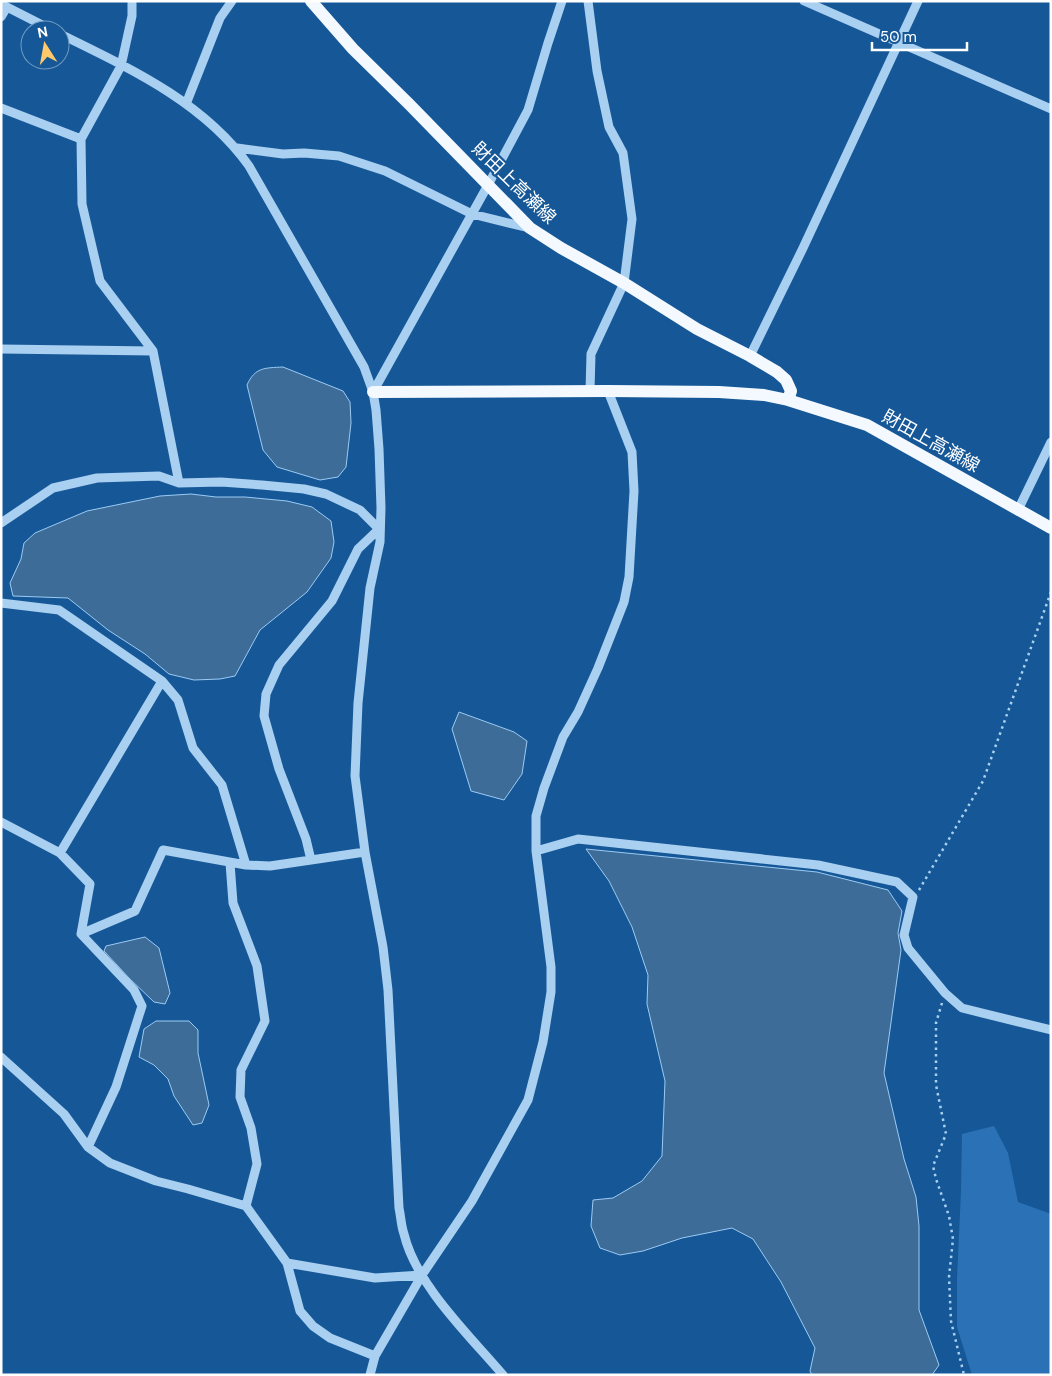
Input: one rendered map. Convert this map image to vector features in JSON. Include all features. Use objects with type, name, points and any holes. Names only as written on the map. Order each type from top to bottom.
[{"type":"main road","name":"財田上高瀬線","points":[[311,1],[353,49],[530,228],[561,248],[624,283],[697,329],[750,356],[786,380],[791,391],[788,400]]},
{"type":"main road","name":"財田上高瀬線","points":[[373,392],[608,391],[719,392],[764,395],[788,400],[867,425],[1051,528]]},
{"type":"street","points":[[132,1],[132,16],[121,66],[81,139],[82,204],[100,281],[153,351],[179,483]]},
{"type":"street","points":[[186,104],[220,18],[232,1]]},
{"type":"street","points":[[373,392],[528,110],[562,1]]},
{"type":"street","points":[[588,1],[601,90],[609,127],[623,153],[632,220],[624,283],[591,354],[590,391]]},
{"type":"street","points":[[804,1],[1051,109]]},
{"type":"street","points":[[750,356],[804,248],[918,1]]},
{"type":"street","points":[[1,18],[4,6],[32,20]]},
{"type":"street","points":[[70,39],[186,104],[208,119],[237,148],[360,360],[373,392],[380,449],[380,542],[370,588],[358,703],[356,776],[365,852],[383,947],[388,990],[399,1208],[404,1234],[422,1275],[439,1300],[503,1375]]},
{"type":"street","points":[[1,108],[81,139]]},
{"type":"street","points":[[237,148],[283,154],[304,153],[339,156],[385,171],[472,214],[530,228]]},
{"type":"street","points":[[1,348],[153,351]]},
{"type":"street","points":[[370,1375],[375,1356],[422,1275],[472,1201],[528,1100],[543,1042],[551,992],[551,967],[536,851],[536,816],[563,737],[578,712],[598,668],[624,602],[629,577],[634,492],[632,452],[608,391]]},
{"type":"street","points":[[1018,510],[1051,442]]},
{"type":"street","points":[[1,524],[53,488],[97,478],[159,476],[179,483],[221,482],[304,489],[326,494],[360,510],[379,529]]},
{"type":"street","points":[[311,860],[306,839],[279,769],[264,716],[266,694],[280,665],[332,601],[358,549],[379,529]]},
{"type":"street","points":[[1,603],[59,610],[162,681],[178,700],[193,748],[222,785],[246,865]]},
{"type":"street","points":[[60,853],[162,681]]},
{"type":"street","points":[[1,822],[60,853],[90,884],[81,934]]},
{"type":"street","points":[[536,851],[578,839],[818,865],[897,882],[913,897],[904,935],[908,948],[945,993],[962,1008],[1051,1030]]},
{"type":"street","points":[[81,934],[135,911],[163,850],[230,863],[270,866],[365,852]]},
{"type":"street","points":[[230,863],[233,903],[257,966],[265,1020],[241,1070],[240,1097],[251,1128],[257,1164],[246,1206]]},
{"type":"street","points":[[81,934],[134,990],[142,1006],[116,1087],[88,1147]]},
{"type":"street","points":[[1,1057],[64,1114],[88,1147],[110,1163],[156,1182],[246,1206],[287,1263],[300,1310],[313,1326],[330,1338],[375,1356]]},
{"type":"street","points":[[287,1263],[374,1278],[422,1275]]},
{"type":"path","points":[[913,897],[925,882],[983,780],[1051,592]]},
{"type":"path","points":[[945,993],[936,1023],[935,1047],[936,1085],[946,1134],[933,1166],[949,1216],[953,1239],[948,1277],[951,1321],[964,1375]]},
{"type":"shaded area","points":[[283,367],[343,391],[350,402],[351,423],[346,467],[338,477],[320,480],[277,467],[263,450],[247,385],[253,375],[261,370]]},
{"type":"shaded area","points":[[191,494],[287,501],[312,507],[331,521],[334,542],[331,558],[307,592],[260,630],[235,676],[220,679],[194,680],[169,674],[145,654],[108,630],[68,598],[13,596],[10,583],[21,559],[24,543],[35,533],[87,511],[160,496]]},
{"type":"shaded area","points":[[459,712],[514,732],[527,741],[522,774],[504,800],[471,791],[452,729]]},
{"type":"shaded area","points":[[586,849],[817,872],[888,890],[902,911],[898,933],[901,950],[884,1073],[904,1159],[916,1197],[919,1226],[919,1310],[939,1365],[932,1375],[812,1375],[810,1371],[815,1348],[781,1282],[753,1239],[732,1228],[682,1238],[643,1251],[620,1255],[600,1248],[591,1226],[593,1200],[613,1198],[642,1181],[662,1156],[665,1081],[647,1004],[648,975],[632,927],[609,881]]},
{"type":"shaded area","points":[[145,937],[159,948],[170,993],[165,1004],[154,1002],[104,951],[106,946]]},
{"type":"shaded area","points":[[156,1021],[189,1021],[198,1030],[198,1053],[209,1105],[202,1123],[193,1125],[174,1096],[168,1079],[154,1065],[139,1057],[144,1029]]},
{"type":"shaded area","points":[[994,1126],[1008,1153],[1018,1202],[1051,1214],[1051,1375],[972,1375],[957,1327],[962,1134]]}]
